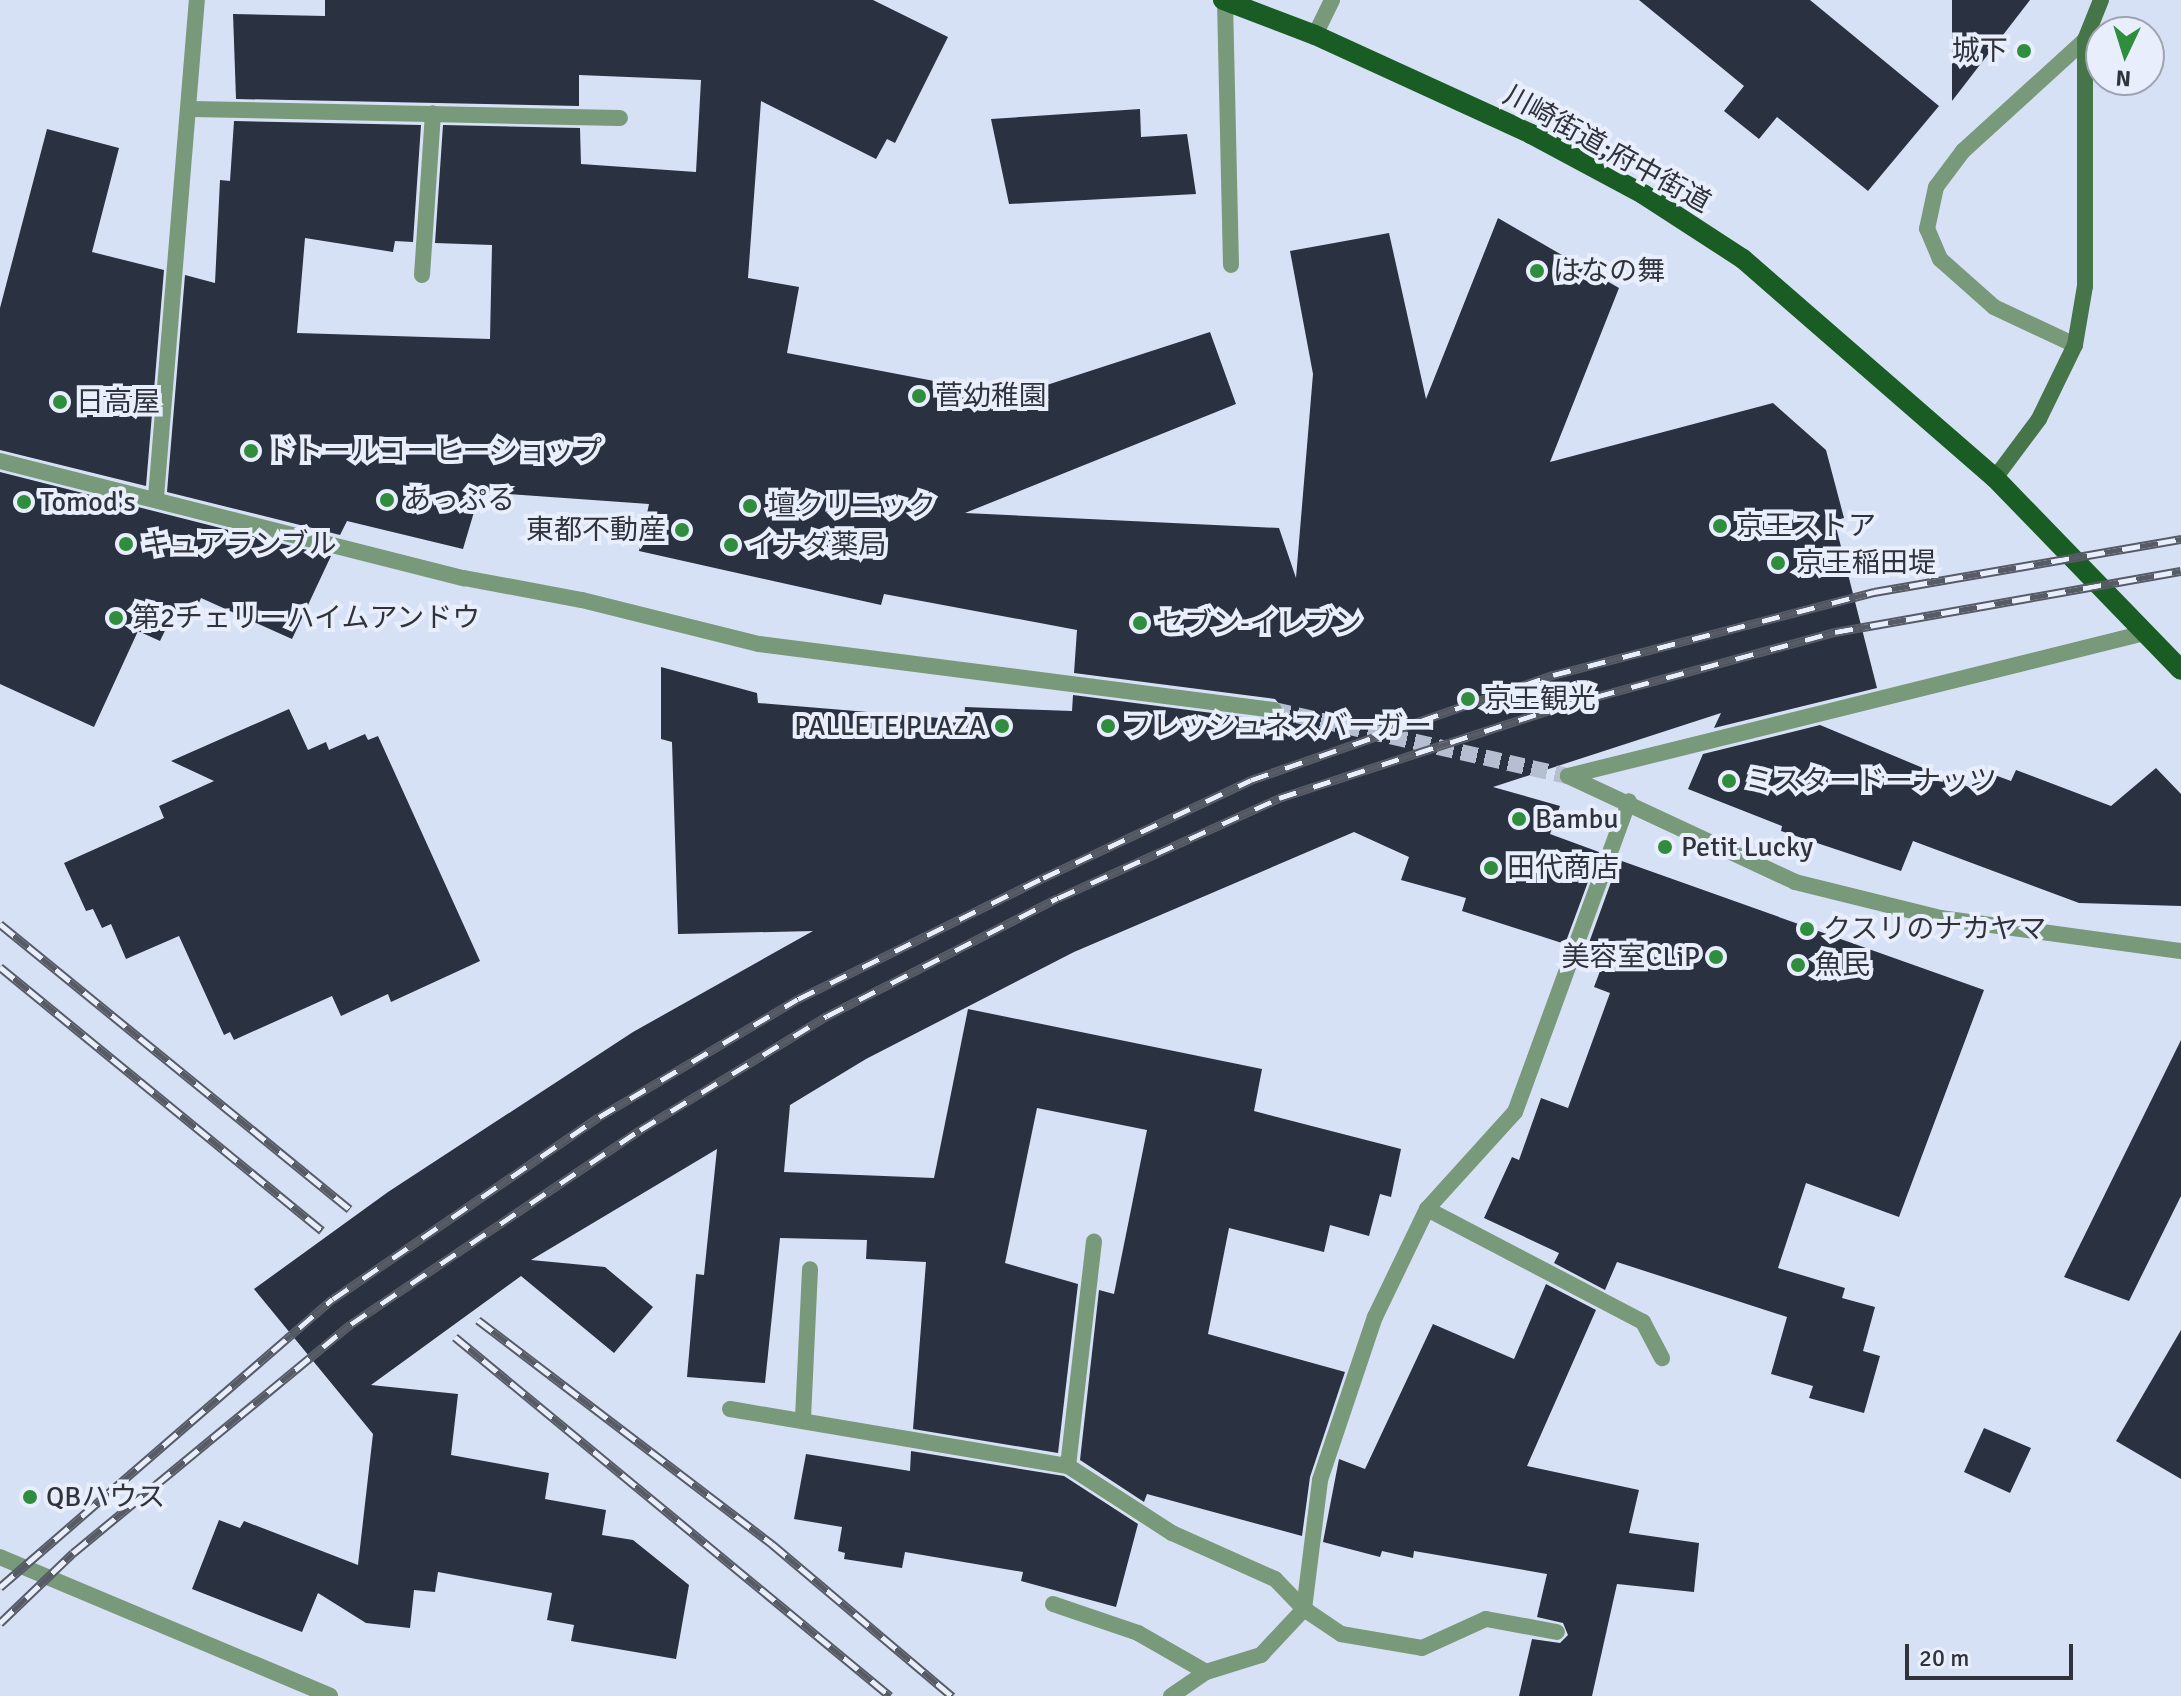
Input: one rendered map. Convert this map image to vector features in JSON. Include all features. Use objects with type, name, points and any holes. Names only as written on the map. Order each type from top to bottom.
[{"type":"main road","name":"川崎街道;府中街道","points":[[1224,0],[1315,35],[1531,134],[1643,194],[1743,259],[1995,478],[2181,670]]},
{"type":"street","points":[[156,497],[191,109],[197,0]]},
{"type":"street","points":[[1224,0],[1231,265]]},
{"type":"street","points":[[1315,35],[1332,0]]},
{"type":"street","points":[[2075,345],[1994,307],[1940,259],[1927,229],[1936,187],[1963,151],[2085,40]]},
{"type":"street","points":[[1995,478],[2039,419],[2075,345],[2085,286],[2085,96]]},
{"type":"street","points":[[191,109],[620,118]]},
{"type":"street","points":[[422,275],[433,113]]},
{"type":"street","points":[[0,461],[156,497],[464,578],[582,600],[759,644],[1274,710]]},
{"type":"street","points":[[2145,633],[1568,776],[1629,801],[1795,882],[1940,918],[2181,951]]},
{"type":"street","points":[[1171,1696],[1206,1672],[1261,1655],[1304,1609],[1320,1480],[1375,1317],[1427,1209],[1515,1112],[1629,801]]},
{"type":"street","points":[[1427,1209],[1643,1322],[1662,1358]]},
{"type":"street","points":[[1068,1466],[1094,1241]]},
{"type":"street","points":[[803,1418],[810,1269]]},
{"type":"street","points":[[730,1409],[803,1418],[1068,1466],[1172,1533],[1275,1579],[1304,1609],[1341,1634],[1422,1648],[1486,1619],[1557,1632]]},
{"type":"street","points":[[0,1557],[330,1696]]},
{"type":"street","points":[[1053,1604],[1138,1633],[1206,1672]]},
{"type":"building","points":[[325,0],[873,0],[948,37],[895,143],[887,139],[876,159],[761,101],[748,278],[799,287],[787,353],[1013,396],[1210,332],[1236,404],[965,513],[1279,528],[1296,578],[1313,374],[1290,251],[1389,233],[1426,399],[1498,218],[1619,288],[1550,462],[1773,403],[1826,450],[1844,518],[1836,520],[1836,527],[1877,688],[1714,728],[1721,713],[1493,787],[1560,806],[1550,834],[1599,852],[1565,944],[1462,911],[1466,898],[1401,880],[1409,857],[1354,832],[1074,952],[866,1059],[790,1105],[784,1172],[934,1178],[968,1009],[1262,1069],[1254,1111],[1401,1149],[1391,1197],[1380,1194],[1369,1236],[1330,1225],[1324,1252],[1229,1228],[1208,1334],[1345,1372],[1310,1477],[1302,1536],[1147,1494],[1144,1502],[1080,1460],[1099,1290],[1114,1294],[1147,1130],[1037,1108],[1005,1263],[1078,1284],[1058,1453],[913,1429],[926,1262],[866,1259],[867,1240],[780,1238],[765,1383],[687,1377],[696,1274],[704,1275],[717,1149],[531,1260],[605,1267],[653,1307],[614,1353],[521,1276],[371,1385],[458,1394],[451,1455],[549,1473],[545,1499],[606,1510],[602,1535],[633,1540],[689,1585],[676,1659],[571,1641],[574,1625],[547,1620],[552,1593],[438,1572],[435,1592],[414,1590],[410,1628],[366,1623],[318,1593],[302,1632],[192,1589],[219,1520],[240,1528],[244,1521],[358,1565],[373,1434],[254,1289],[388,1192],[633,1032],[813,931],[678,934],[672,742],[661,739],[661,667],[757,693],[758,703],[964,720],[965,707],[1072,711],[1073,695],[1273,721],[1285,711],[1275,699],[1074,673],[1077,630],[884,594],[881,605],[639,551],[649,504],[480,492],[463,549],[347,521],[340,535],[167,492],[185,275],[215,283],[220,180],[230,181],[234,121],[421,125],[413,242],[395,241],[393,252],[305,238],[297,333],[490,339],[492,245],[435,243],[443,125],[580,128],[581,164],[696,172],[701,80],[579,75],[579,106],[236,99],[233,14],[325,16]]},
{"type":"building","points":[[1639,0],[1810,0],[1939,106],[1868,191],[1777,117],[1759,139],[1724,111],[1744,86]]},
{"type":"building","points":[[1952,0],[2030,0],[1952,101]]},
{"type":"building","points":[[1140,109],[1141,137],[1187,134],[1196,194],[1009,204],[991,119]]},
{"type":"building","points":[[47,129],[119,148],[92,252],[164,270],[146,486],[0,450],[0,308]]},
{"type":"building","points":[[0,472],[331,556],[292,639],[201,598],[191,622],[173,614],[160,641],[138,631],[94,727],[0,684]]},
{"type":"building","points":[[289,709],[308,750],[326,742],[329,750],[365,734],[368,740],[378,736],[480,961],[391,1002],[388,994],[341,1016],[332,996],[234,1040],[230,1032],[224,1035],[179,936],[126,959],[111,924],[102,928],[93,909],[86,911],[64,863],[164,818],[159,806],[214,781],[171,761]]},
{"type":"building","points":[[1820,725],[1971,788],[1978,769],[2011,781],[2016,770],[2111,806],[2156,768],[2181,794],[2181,906],[2079,903],[1913,841],[1901,871],[1781,831],[1782,826],[1688,789],[1703,754]]},
{"type":"building","points":[[1619,860],[1984,990],[1899,1217],[1806,1183],[1778,1268],[1845,1288],[1842,1298],[1875,1307],[1863,1351],[1880,1356],[1864,1413],[1809,1398],[1813,1386],[1771,1374],[1787,1317],[1617,1262],[1605,1290],[1554,1263],[1559,1253],[1484,1218],[1512,1157],[1519,1160],[1541,1098],[1568,1108],[1610,993],[1594,987],[1605,958],[1586,951]]},
{"type":"building","points":[[2181,1040],[2181,1196],[2129,1301],[2064,1277]]},
{"type":"building","points":[[1546,1284],[1596,1310],[1527,1466],[1639,1490],[1629,1533],[1699,1543],[1694,1592],[1617,1584],[1592,1696],[1519,1696],[1532,1639],[1560,1643],[1568,1635],[1563,1623],[1537,1617],[1547,1574],[1414,1551],[1413,1558],[1382,1551],[1380,1557],[1323,1542],[1339,1459],[1365,1469],[1433,1324],[1514,1359]]},
{"type":"building","points":[[2181,1330],[2181,1479],[2116,1441]]},
{"type":"building","points":[[1984,1428],[2031,1448],[2010,1493],[1964,1472]]},
{"type":"building","points":[[911,1451],[1064,1476],[1138,1524],[1116,1607],[1021,1581],[1023,1572],[905,1552],[902,1568],[844,1559],[845,1553],[838,1551],[842,1527],[794,1519],[806,1454],[910,1471]]},
{"type":"tunnel","points":[[1274,710],[1568,776]]},
{"type":"railway","points":[[0,1587],[333,1299],[599,1117],[798,999],[1043,878],[1251,780],[1553,675],[1874,592],[2181,539]]},
{"type":"railway","points":[[0,1623],[73,1553],[351,1324],[640,1130],[827,1016],[1058,898],[1279,798],[1562,706],[1835,632],[2181,571]]},
{"type":"railway","points":[[0,924],[350,1209]]},
{"type":"railway","points":[[0,967],[322,1231]]},
{"type":"railway","points":[[478,1320],[772,1544],[952,1696]]},
{"type":"railway","points":[[455,1337],[890,1696]]},
{"type":"place","name":"城下","points":[[2024,51]]},
{"type":"place","name":"はなの舞","points":[[1537,271]]},
{"type":"place","name":"菅幼稚園","points":[[919,396]]},
{"type":"place","name":"日高屋","points":[[60,402]]},
{"type":"place","name":"ドトールコーヒーショップ","points":[[251,451]]},
{"type":"place","name":"あっぷる","points":[[387,500]]},
{"type":"place","name":"Tomod's","points":[[24,502]]},
{"type":"place","name":"壇クリニック","points":[[750,506]]},
{"type":"place","name":"京王ストア","points":[[1720,526]]},
{"type":"place","name":"東都不動産","points":[[682,530]]},
{"type":"place","name":"キュアランブル","points":[[126,544]]},
{"type":"place","name":"イナダ薬局","points":[[731,545]]},
{"type":"place","name":"京王稲田堤","points":[[1778,563]]},
{"type":"place","name":"第2チェリーハイムアンドウ","points":[[116,618]]},
{"type":"place","name":"セブン-イレブン","points":[[1140,623]]},
{"type":"place","name":"京王観光","points":[[1468,699]]},
{"type":"place","name":"PALLETE PLAZA","points":[[1002,726]]},
{"type":"place","name":"フレッシュネスバーガー","points":[[1108,726]]},
{"type":"place","name":"ミスタードーナッツ","points":[[1729,781]]},
{"type":"place","name":"Bambu","points":[[1519,819]]},
{"type":"place","name":"Petit Lucky","points":[[1665,847]]},
{"type":"place","name":"田代商店","points":[[1491,868]]},
{"type":"place","name":"クスリのナカヤマ","points":[[1807,929]]},
{"type":"place","name":"美容室CLiP","points":[[1716,957]]},
{"type":"place","name":"魚民","points":[[1798,965]]},
{"type":"place","name":"QBハウス","points":[[30,1497]]}]
